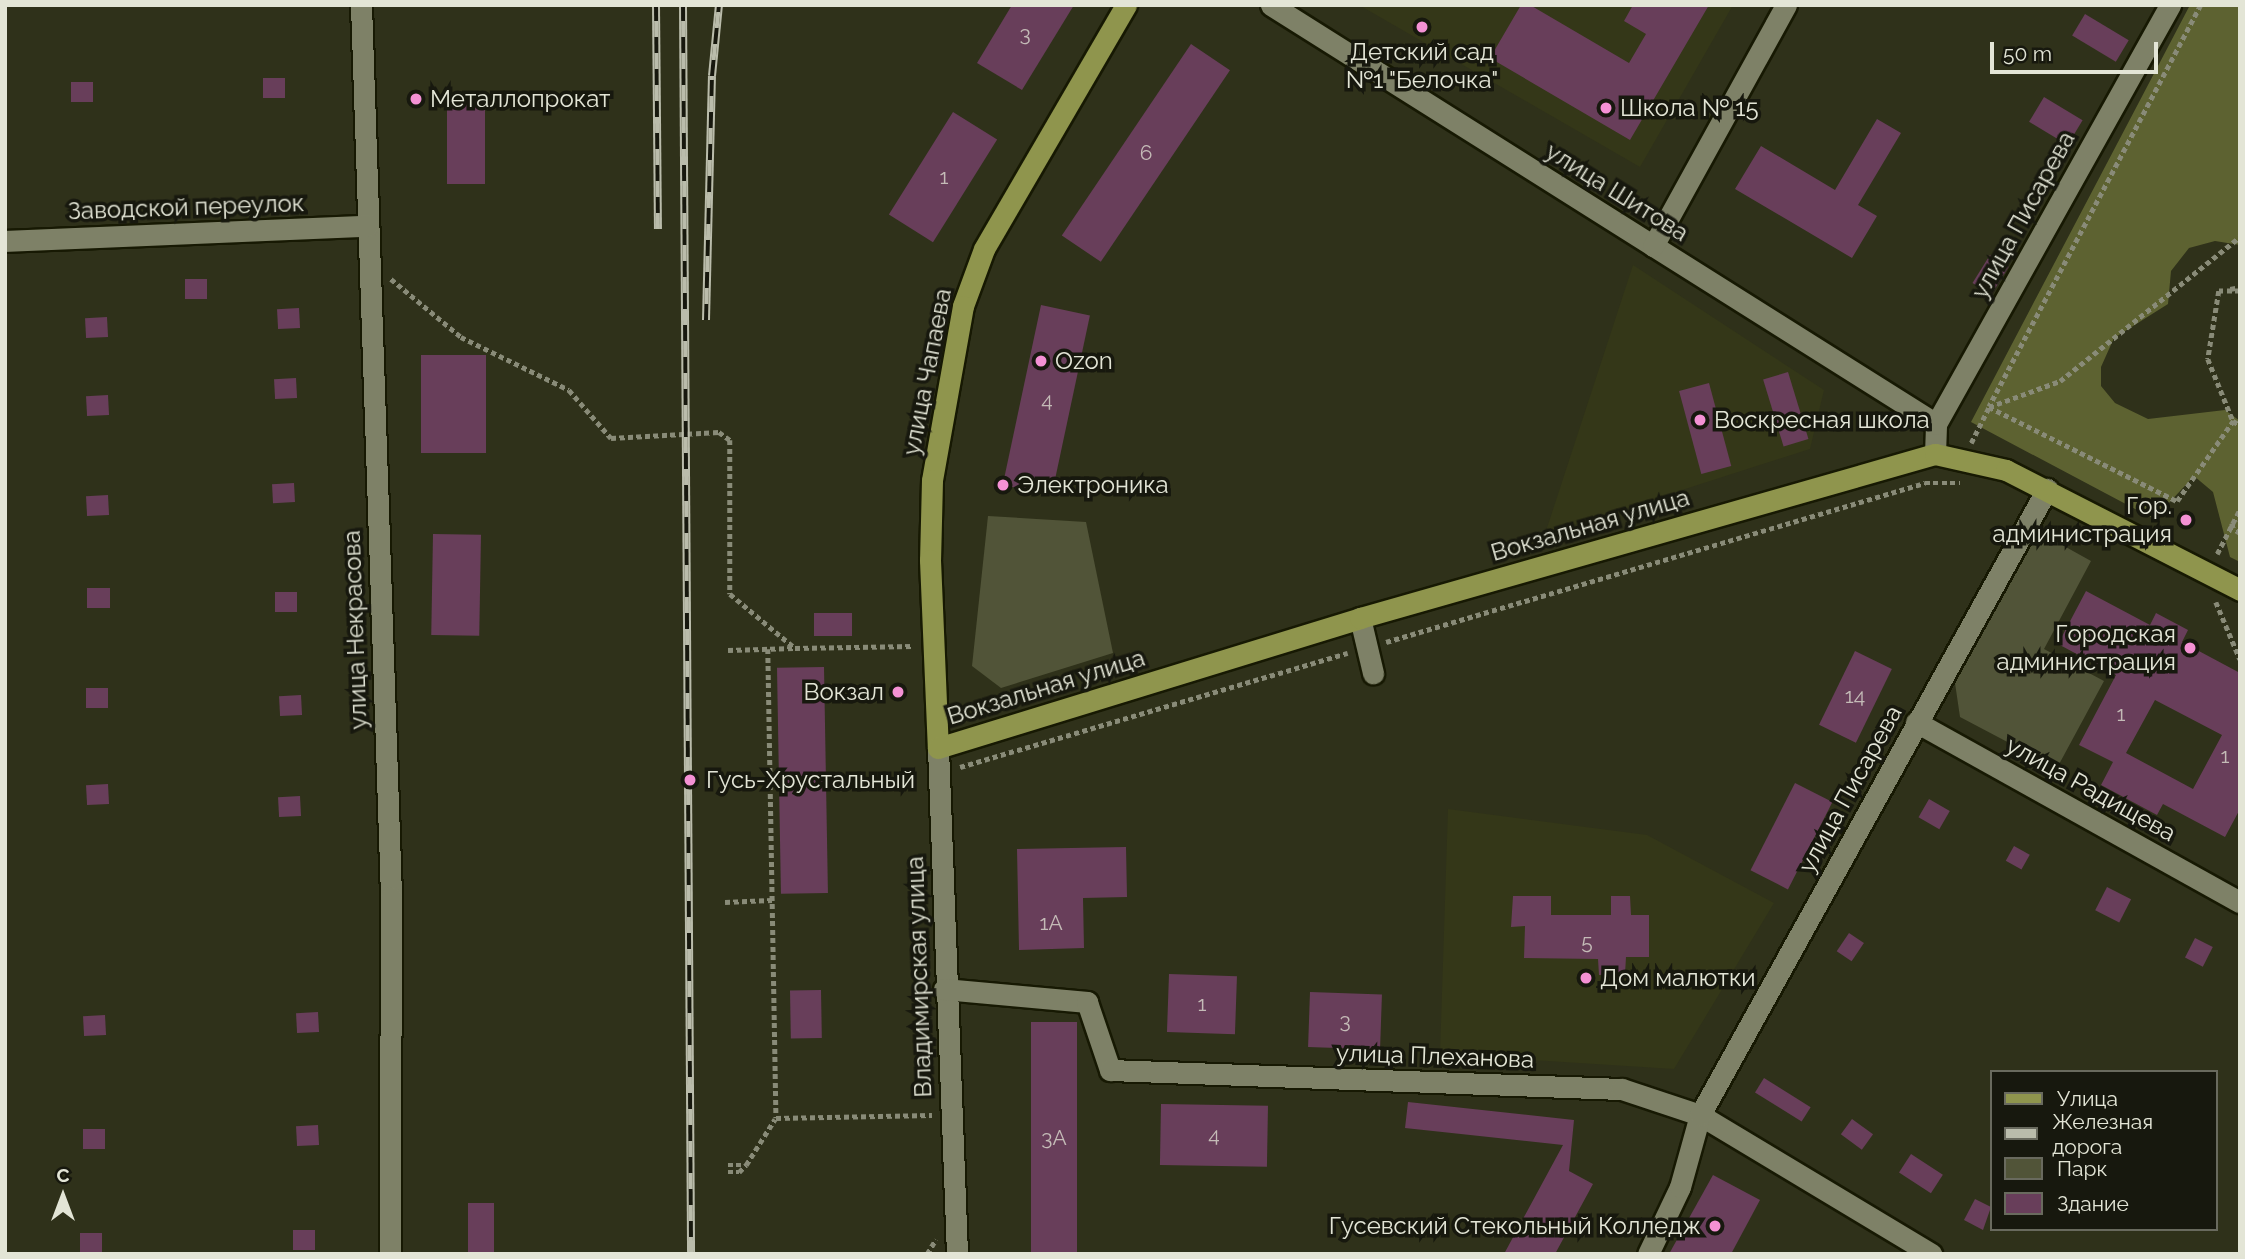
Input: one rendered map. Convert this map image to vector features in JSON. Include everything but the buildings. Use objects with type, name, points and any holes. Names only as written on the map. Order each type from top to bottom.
[{"type":"main road","name":"улица Чапаева","points":[[939,748],[934,645],[932,480],[962,306],[984,249],[1126,5]]},
{"type":"main road","name":"Вокзальная улица","points":[[939,748],[1360,618],[1935,454],[1963,457],[2047,489],[2234,599]]},
{"type":"street","name":"улица Шитова","points":[[1271,5],[1936,424]]},
{"type":"street","points":[[1653,246],[1786,5]]},
{"type":"street","name":"улица Писарева","points":[[1935,454],[1936,424],[2170,5]]},
{"type":"street","name":"улица Некрасова","points":[[365,8],[369,261],[391,897],[390,1254]]},
{"type":"street","name":"Заводской переулок","points":[[5,241],[368,226]]},
{"type":"street","name":"улица Писарева","points":[[1648,1254],[1681,1187],[1700,1115],[2047,489]]},
{"type":"street","points":[[1360,618],[1373,673]]},
{"type":"street","name":"улица Радищева","points":[[1916,722],[2240,902]]},
{"type":"street","name":"Владимирская улица","points":[[939,748],[944,989],[957,1254]]},
{"type":"street","name":"улица Плеханова","points":[[944,989],[1087,1002],[1110,1070],[1622,1089],[1700,1115],[1931,1254]]},
{"type":"path","points":[[1963,457],[2201,5]]},
{"type":"path","points":[[1989,407],[2060,381],[2240,237]]},
{"type":"path","points":[[369,261],[461,337],[569,390],[611,439],[719,432],[730,440],[730,594],[795,648]]},
{"type":"path","points":[[2240,289],[2219,291],[2208,359],[2233,421],[2240,425]]},
{"type":"path","points":[[1989,407],[2177,501],[2233,421]]},
{"type":"path","points":[[719,432],[719,442]]},
{"type":"path","points":[[939,773],[1925,483],[1965,483]]},
{"type":"path","points":[[2229,526],[2240,509]]},
{"type":"path","points":[[2229,526],[2240,523]]},
{"type":"path","points":[[2229,526],[2240,533]]},
{"type":"path","points":[[2204,595],[2216,602],[2240,659]]},
{"type":"path","points":[[2216,602],[2234,599]]},
{"type":"path","points":[[727,650],[934,645]]},
{"type":"path","points":[[727,1172],[739,1172],[747,1165],[776,1118],[768,649]]},
{"type":"path","points":[[723,780],[770,780]]},
{"type":"path","points":[[724,902],[772,900]]},
{"type":"path","points":[[776,1118],[951,1114]]},
{"type":"path","points":[[727,1165],[747,1165]]},
{"type":"shaded area","name":"Школа № 15","points":[[1359,5],[1733,5],[1640,167]]},
{"type":"shaded area","points":[[2190,5],[2240,5],[2240,245],[2215,241],[2189,248],[2171,271],[2168,304],[2114,338],[2101,367],[2101,386],[2115,403],[2148,419],[2225,410],[2240,421],[2240,562],[2230,557],[2213,492],[2194,476],[2154,519],[1971,422]]},
{"type":"shaded area","name":"Воскресная школа","points":[[1633,265],[1824,390],[1810,449],[1545,534]]},
{"type":"shaded area","name":"Дом малютки","points":[[1448,809],[1647,835],[1774,903],[1674,1069],[1440,1054]]},
{"type":"green space","points":[[988,516],[1086,522],[1113,653],[1001,688],[972,666]]},
{"type":"green space","points":[[2037,531],[2091,561],[2044,649],[2104,681],[2057,768],[1960,717],[1955,683]]},
{"type":"railway","points":[[656,5],[658,229]]},
{"type":"railway","points":[[683,5],[691,1254]]},
{"type":"railway","points":[[706,320],[712,76],[719,5]]},
{"type":"place","name":"Детский сад №1 \"Белочка\"","points":[[1422,27]]},
{"type":"place","name":"Металлопрокат","points":[[416,99]]},
{"type":"place","name":"Школа № 15","points":[[1606,108]]},
{"type":"place","name":"Ozon","points":[[1041,361]]},
{"type":"place","name":"Воскресная школа","points":[[1700,420]]},
{"type":"place","name":"Электроника","points":[[1003,485]]},
{"type":"place","name":"Гор. администрация","points":[[2186,520]]},
{"type":"place","name":"Городская администрация","points":[[2190,648]]},
{"type":"place","name":"Вокзал","points":[[898,692]]},
{"type":"place","name":"Гусь-Хрустальный","points":[[690,780]]},
{"type":"place","name":"Дом малютки","points":[[1586,978]]},
{"type":"place","name":"Гусевский Стекольный Колледж","points":[[1715,1226]]}]
